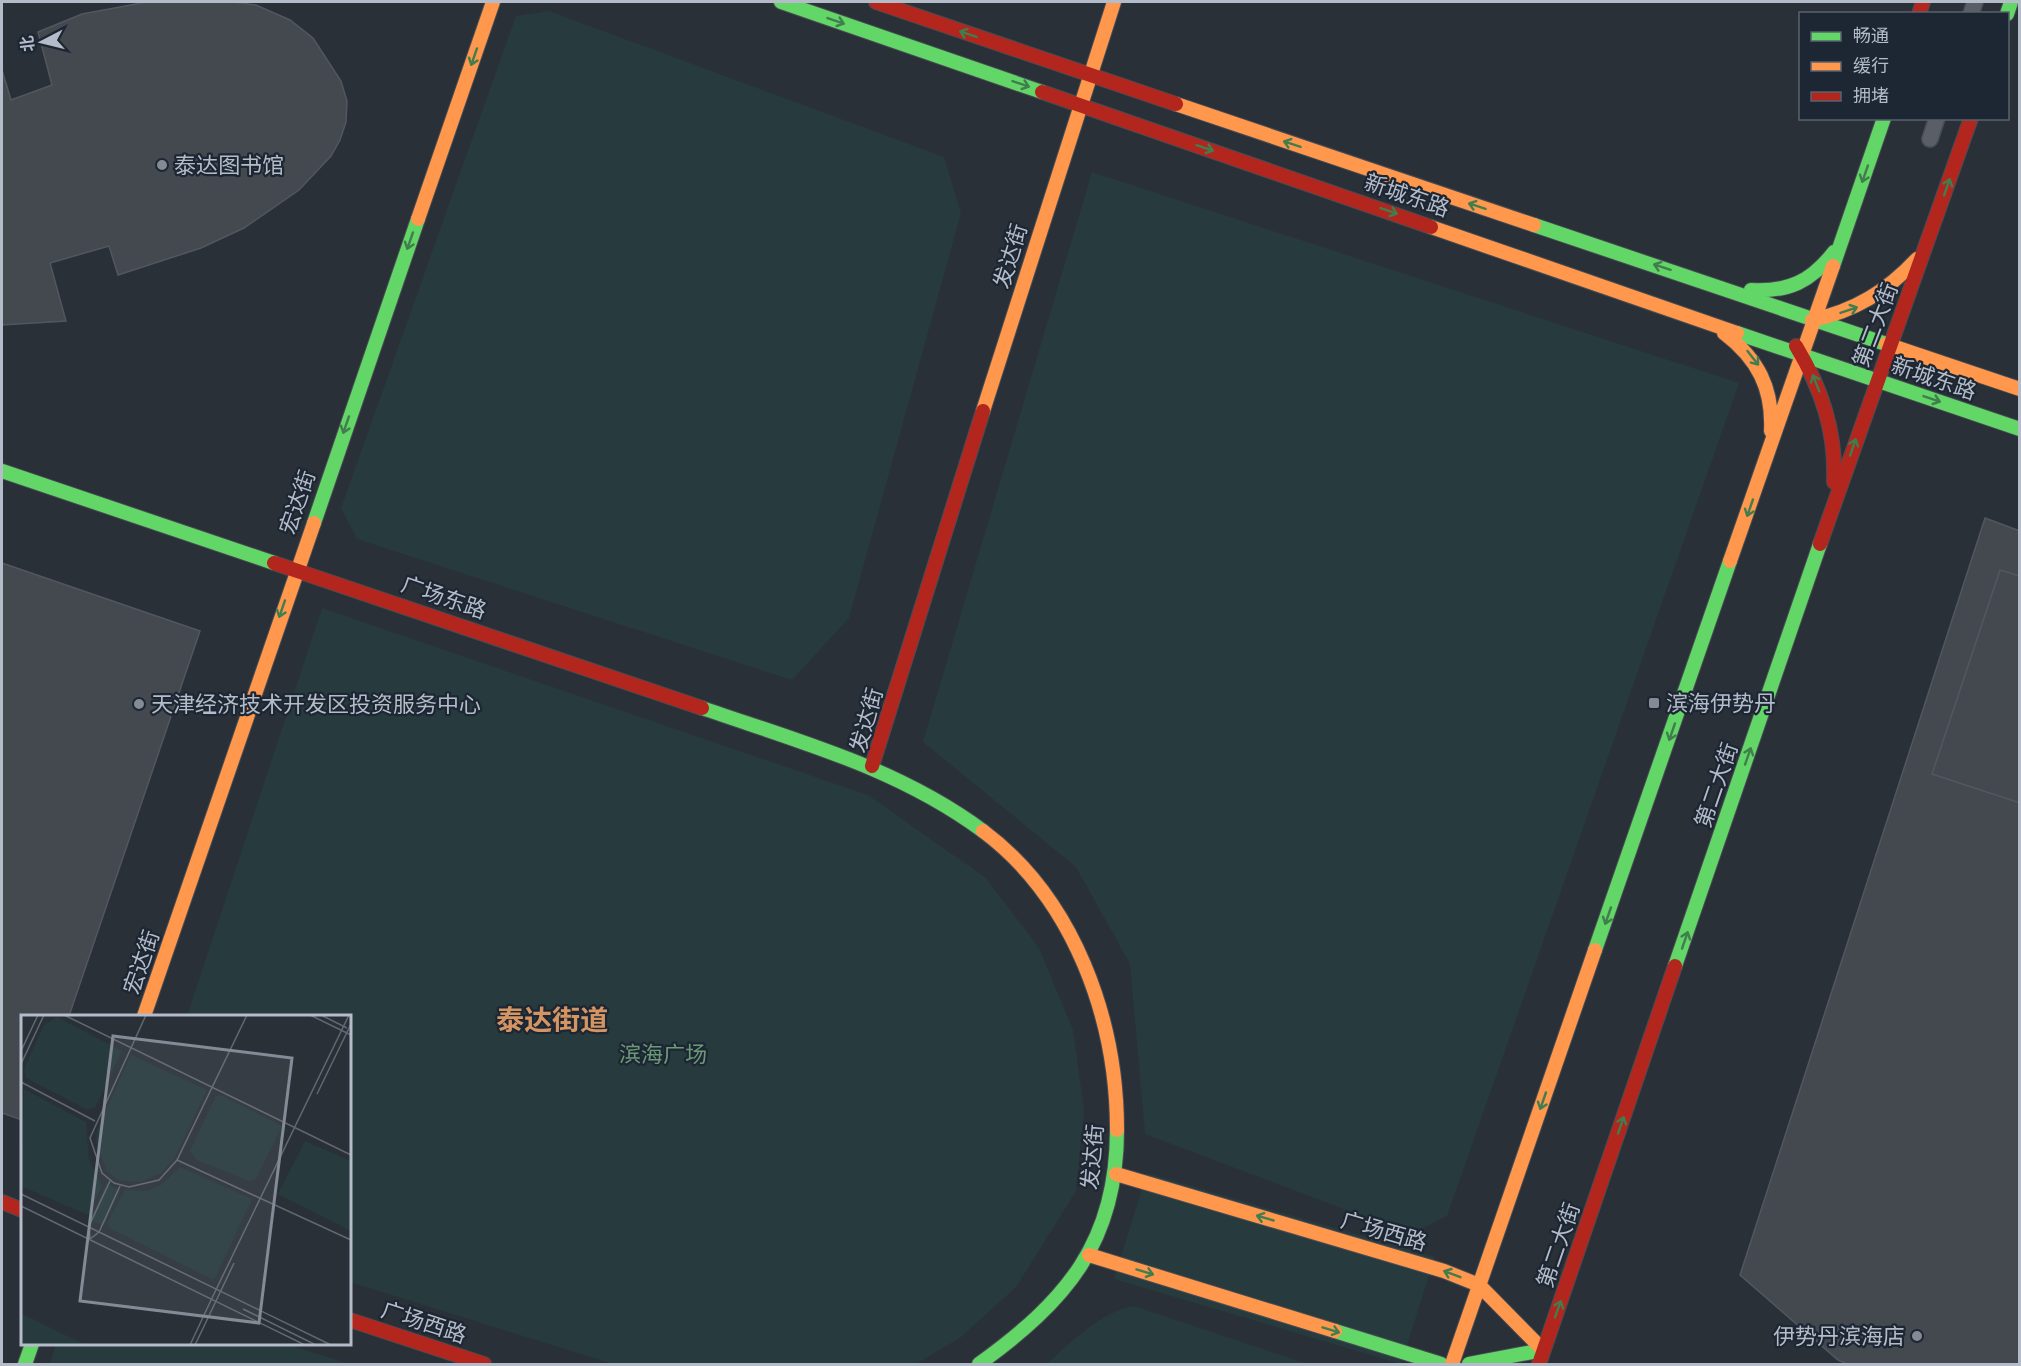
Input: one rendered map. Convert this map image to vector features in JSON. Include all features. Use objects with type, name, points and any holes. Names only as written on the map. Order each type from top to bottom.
[{"type":"main road","name":"宏达街","points":[[145,1015],[296,569],[493,2]]},
{"type":"main road","name":"新城东路","points":[[781,2],[2019,429]]},
{"type":"main road","name":"新城东路","points":[[876,2],[2019,389]]},
{"type":"main road","name":"发达街","points":[[979,1365],[1038,1318],[1069,1286],[1089,1255],[1105,1219],[1116,1174],[1117,1104],[1112,1054],[1088,969],[1067,926],[1040,886],[1008,850],[974,824],[872,766],[1114,2]]},
{"type":"main road","points":[[1452,1365],[1883,120]]},
{"type":"main road","name":"第二大街","points":[[1539,1365],[1876,381],[1970,120]]},
{"type":"main road","points":[[1717,286],[1765,291],[1793,288],[1814,276],[1844,238]]},
{"type":"main road","points":[[1784,327],[1857,308],[1875,298],[1907,271],[1928,242]]},
{"type":"main road","points":[[1717,286],[1742,298],[1784,327],[1803,356],[1830,421],[1835,470],[1828,523]]},
{"type":"main road","points":[[1708,321],[1760,325]]},
{"type":"main road","points":[[1708,321],[1739,343],[1755,358],[1763,374],[1773,414],[1769,453]]},
{"type":"main road","name":"广场东路","points":[[2,471],[872,766]]},
{"type":"main road","name":"广场西路","points":[[1116,1174],[1444,1271],[1479,1285],[1543,1350]]},
{"type":"main road","points":[[2,1202],[21,1210]]},
{"type":"main road","points":[[1089,1255],[1441,1365]]},
{"type":"main road","name":"广场西路","points":[[351,1320],[484,1365]]},
{"type":"main road","points":[[25,1365],[32,1345]]},
{"type":"main road","points":[[1468,1365],[1543,1350]]},
{"type":"lane","points":[[1930,139],[1935,120]]},
{"type":"green space","points":[[549,11],[944,157],[961,213],[849,618],[792,680],[357,539],[341,508],[516,16]]},
{"type":"green space","points":[[1092,172],[1739,383],[1447,1216],[1410,1234],[1145,1134],[1130,964],[1076,867],[923,742]]},
{"type":"green space","name":"滨海广场","points":[[322,608],[868,795],[986,878],[1039,948],[1073,1030],[1084,1110],[1076,1191],[1016,1287],[961,1337],[916,1364],[613,1364],[351,1282],[351,1015],[187,1015]]},
{"type":"green space","points":[[1147,1173],[1435,1257],[1401,1364],[1114,1279]]},
{"type":"green space","points":[[1134,1306],[1308,1364],[1046,1364],[1098,1321],[1122,1309]]},
{"type":"green space","points":[[56,1345],[290,1345],[349,1364],[50,1364]]},
{"type":"building","name":"泰达图书馆","points":[[147,2],[233,2],[256,5],[290,20],[313,38],[341,81],[347,101],[346,122],[340,140],[331,156],[299,190],[244,228],[201,248],[118,275],[109,246],[50,263],[66,321],[2,325],[2,70],[11,100],[52,85],[38,32],[82,14]]},
{"type":"building","points":[[1985,518],[2020,531],[2020,1364],[1847,1364],[1838,1360],[1740,1275]]},
{"type":"building","points":[[2,563],[200,631],[69,1015],[21,1015],[21,1120],[2,1113]]},
{"type":"building","points":[[2000,570],[2020,576],[2020,803],[1932,774]]},
{"type":"traffic: fast","points":[[781,2],[1042,92]]},
{"type":"traffic: fast","points":[[2008,12],[2011,2]]},
{"type":"traffic: fast","points":[[1833,266],[1883,120]]},
{"type":"traffic: fast","points":[[314,523],[418,219]]},
{"type":"traffic: fast","points":[[1534,225],[1886,344]]},
{"type":"traffic: fast","points":[[1751,290],[1776,289],[1798,283],[1817,271],[1834,252]]},
{"type":"traffic: fast","points":[[1737,333],[2020,429]]},
{"type":"traffic: fast","points":[[2,471],[274,563]]},
{"type":"traffic: fast","points":[[1675,966],[1820,544]]},
{"type":"traffic: fast","points":[[1595,950],[1730,561]]},
{"type":"traffic: fast","points":[[702,708],[812,745],[883,773],[951,809],[983,831]]},
{"type":"traffic: fast","points":[[979,1364],[1037,1317],[1061,1292],[1081,1266],[1096,1237],[1108,1205],[1115,1170],[1117,1130]]},
{"type":"traffic: fast","points":[[1335,1331],[1441,1364]]},
{"type":"traffic: fast","points":[[25,1364],[32,1345]]},
{"type":"traffic: fast","points":[[1469,1364],[1543,1350]]},
{"type":"traffic: slow","points":[[418,219],[493,2]]},
{"type":"traffic: slow","points":[[983,411],[1114,2]]},
{"type":"traffic: slow","points":[[1176,104],[1534,225]]},
{"type":"traffic: slow","points":[[1431,227],[1737,333]]},
{"type":"traffic: slow","points":[[1812,320],[1842,311],[1869,298],[1894,281],[1917,259]]},
{"type":"traffic: slow","points":[[1730,561],[1833,266]]},
{"type":"traffic: slow","points":[[1724,333],[1746,353],[1761,376],[1769,401],[1771,431]]},
{"type":"traffic: slow","points":[[1886,344],[2020,389]]},
{"type":"traffic: slow","points":[[144,1015],[314,523]]},
{"type":"traffic: slow","points":[[983,831],[1015,859],[1042,891],[1065,926],[1084,964],[1099,1005],[1109,1046],[1115,1088],[1117,1130]]},
{"type":"traffic: slow","points":[[1452,1364],[1595,950]]},
{"type":"traffic: slow","points":[[1116,1174],[1444,1271],[1479,1285],[1543,1350]]},
{"type":"traffic: slow","points":[[1089,1255],[1335,1331]]},
{"type":"traffic: jam","points":[[876,2],[1176,104]]},
{"type":"traffic: jam","points":[[1920,12],[1923,2]]},
{"type":"traffic: jam","points":[[1042,92],[1431,227]]},
{"type":"traffic: jam","points":[[1820,544],[1970,120]]},
{"type":"traffic: jam","points":[[1796,346],[1813,378],[1830,428],[1834,482]]},
{"type":"traffic: jam","points":[[872,766],[983,411]]},
{"type":"traffic: jam","points":[[274,563],[702,708]]},
{"type":"traffic: jam","points":[[1539,1364],[1675,966]]},
{"type":"traffic: jam","points":[[2,1202],[21,1210]]},
{"type":"traffic: jam","points":[[351,1320],[484,1364]]},
{"type":"place","name":"泰达图书馆","points":[[162,165]]},
{"type":"place","name":"滨海伊势丹","points":[[1654,703]]},
{"type":"place","name":"天津经济技术开发区投资服务中心","points":[[139,704]]},
{"type":"place","name":"伊势丹滨海店","points":[[1917,1336]]},
{"type":"district","name":"泰达街道","points":[[552,1020]]}]
